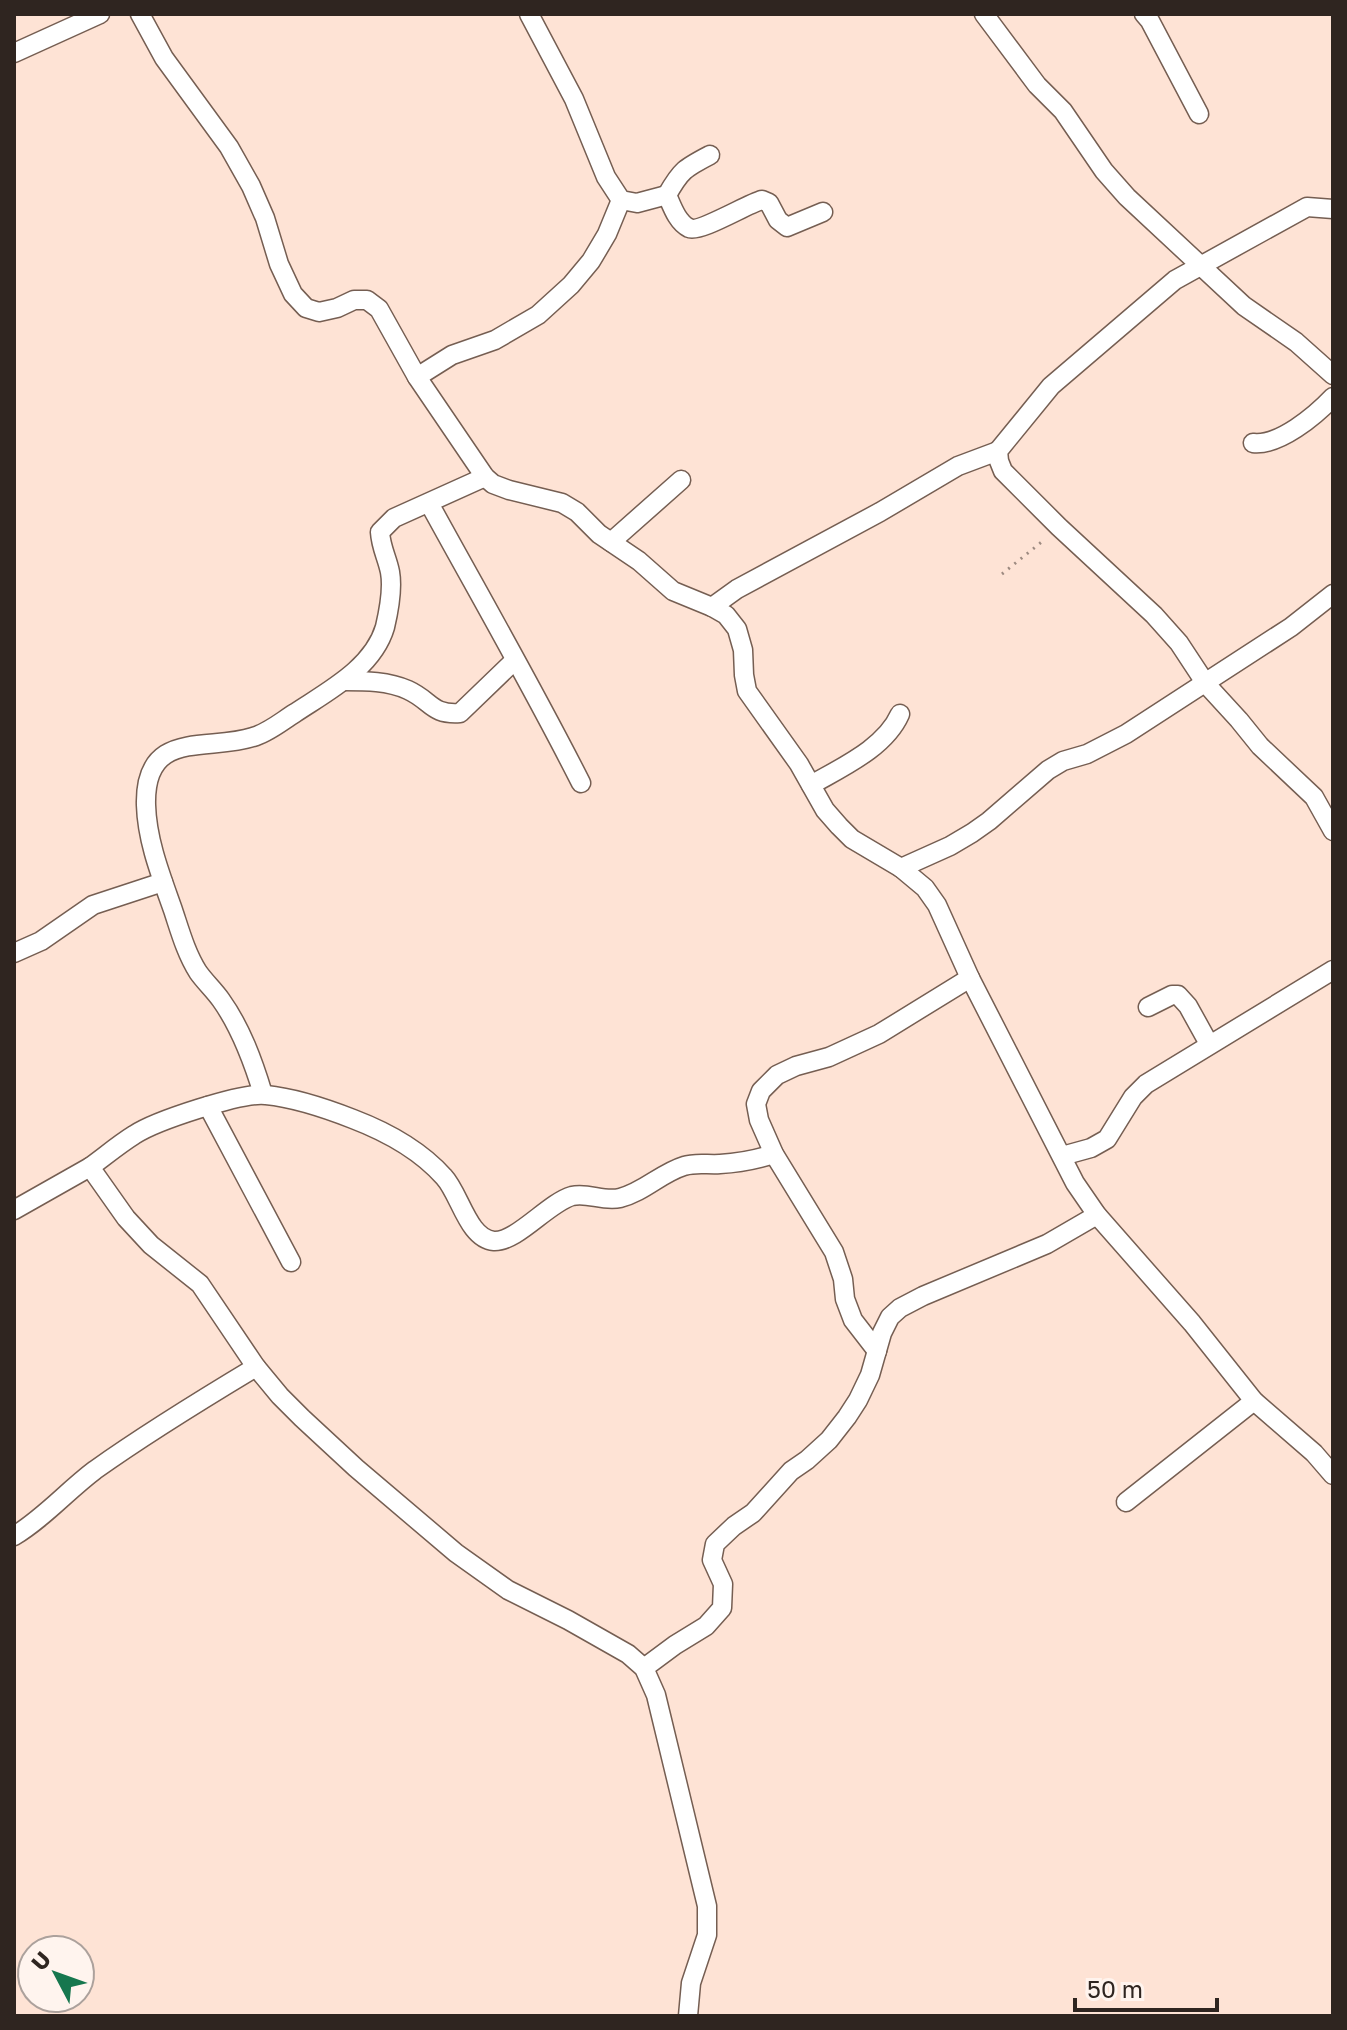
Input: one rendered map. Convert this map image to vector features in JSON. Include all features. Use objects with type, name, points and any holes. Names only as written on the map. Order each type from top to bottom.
[{"type":"street","points":[[14,53],[100,14]]},
{"type":"street","points":[[140,14],[164,58],[229,147],[265,218],[279,264],[293,294],[306,308],[319,312],[354,300],[367,300],[379,309],[417,377],[485,477],[509,490],[562,503],[673,591],[726,615],[737,629],[743,650],[747,691],[799,764],[825,810],[852,839],[901,868],[925,888],[937,905],[970,978],[1075,1183],[1097,1215],[1192,1323],[1254,1401],[1314,1453],[1333,1475]]},
{"type":"street","points":[[529,14],[574,99],[606,177],[621,200],[637,203],[667,195],[686,167],[710,155]]},
{"type":"street","points":[[984,14],[1037,85],[1063,111],[1104,171],[1127,197],[1244,306],[1296,342],[1333,375]]},
{"type":"street","points":[[1144,14],[1199,114]]},
{"type":"street","points":[[667,195],[677,217],[693,229],[762,200],[769,203],[778,220],[787,227],[823,212]]},
{"type":"street","points":[[417,377],[452,355],[495,340],[538,315],[571,285],[591,261],[607,234],[621,200]]},
{"type":"street","points":[[712,607],[737,589],[958,466],[998,451],[1051,386],[1175,280],[1307,207],[1333,209]]},
{"type":"street","points":[[1253,443],[1263,444],[1274,440],[1322,409],[1333,397]]},
{"type":"street","points":[[998,451],[1003,471],[1154,615],[1179,643],[1206,684],[1260,746],[1314,797],[1333,831]]},
{"type":"street","points":[[263,1094],[237,1024],[190,956],[163,882],[151,842],[146,804],[154,767],[164,756],[181,747],[255,737],[344,681],[375,649],[384,628],[391,590],[390,572],[380,546],[380,532],[394,518],[485,477]]},
{"type":"street","points":[[611,542],[681,480]]},
{"type":"street","points":[[429,503],[545,711],[581,783]]},
{"type":"street","points":[[901,868],[972,833],[1048,770],[1126,734],[1291,627],[1333,594]]},
{"type":"street","points":[[344,681],[377,681],[408,690],[444,714],[460,713],[515,660]]},
{"type":"street","points":[[811,785],[877,743],[900,714]]},
{"type":"street","points":[[14,953],[41,941],[93,905],[163,882]]},
{"type":"street","points":[[1062,1156],[1091,1148],[1107,1139],[1133,1097],[1146,1084],[1333,970]]},
{"type":"street","points":[[877,1351],[853,1320],[834,1252],[774,1154],[759,1120],[756,1104],[761,1091],[777,1075],[829,1057],[879,1034],[970,978]]},
{"type":"street","points":[[1148,1007],[1178,995],[1188,1006],[1209,1044]]},
{"type":"street","points":[[14,1210],[90,1167],[136,1133],[208,1106],[263,1094],[321,1107],[377,1128],[410,1147],[446,1178],[468,1220],[480,1236],[493,1241],[506,1239],[570,1197],[583,1195],[616,1199],[633,1194],[680,1167],[747,1162],[774,1154]]},
{"type":"street","points":[[208,1106],[291,1262]]},
{"type":"street","points":[[90,1167],[126,1218],[151,1245],[200,1284],[256,1367],[280,1396],[356,1468],[456,1553],[508,1590],[628,1654],[644,1668],[656,1695],[707,1906],[707,1935],[691,1983],[688,2016]]},
{"type":"street","points":[[644,1668],[706,1626],[722,1608],[723,1584],[712,1560],[715,1544],[753,1513],[791,1471],[829,1440],[858,1400],[890,1317],[923,1296],[1047,1244],[1097,1215]]},
{"type":"street","points":[[14,1536],[28,1528],[92,1472],[256,1367]]},
{"type":"street","points":[[1126,1502],[1254,1401]]},
{"type":"path","points":[[1002,574],[1059,527]]}]
